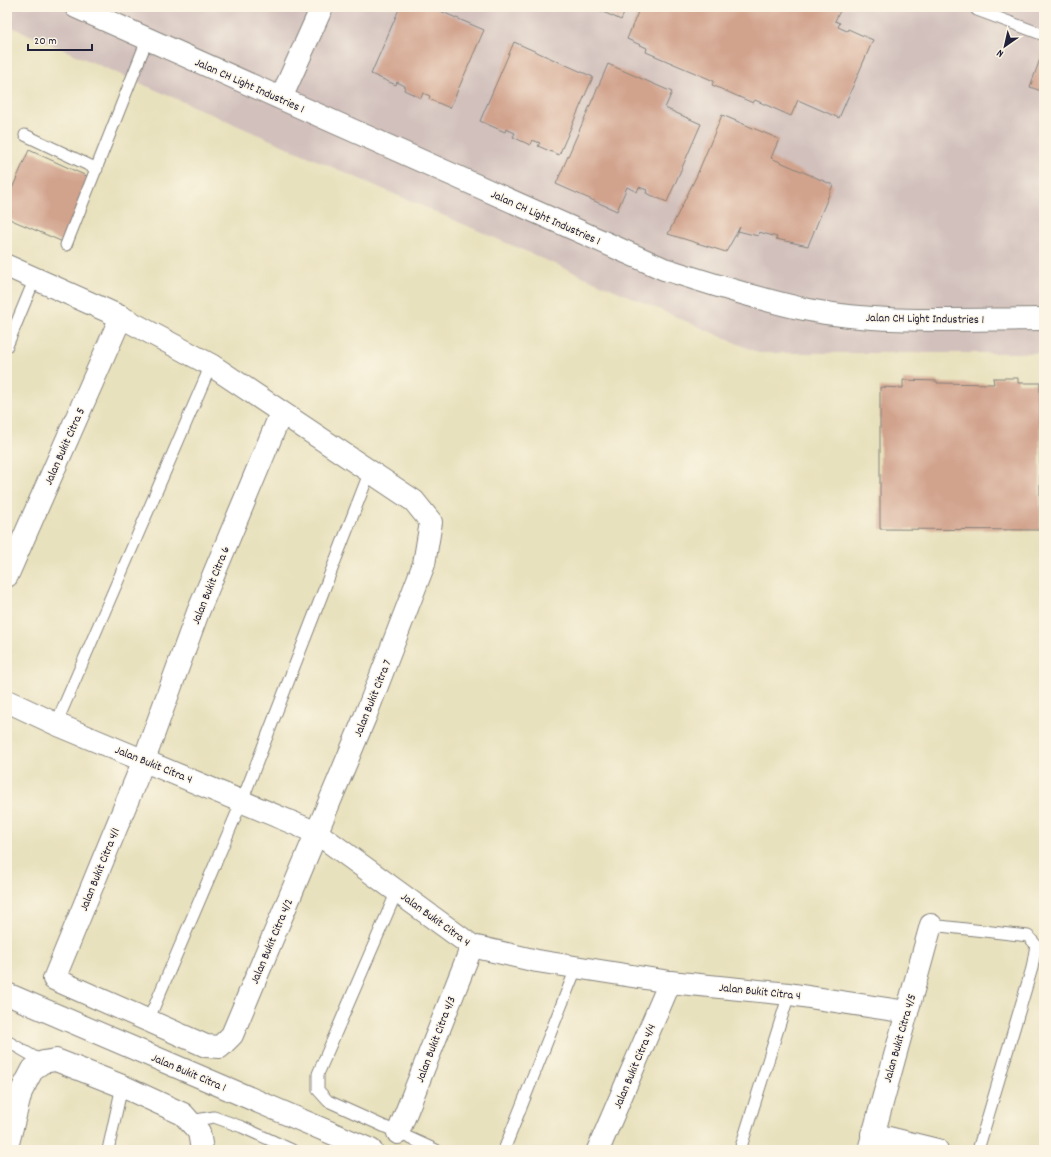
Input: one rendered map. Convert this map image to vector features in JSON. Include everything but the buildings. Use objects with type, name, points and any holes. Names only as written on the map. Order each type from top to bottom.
[{"type":"street","name":"Jalan CH Light Industries 1","points":[[76,7],[147,40],[281,98],[664,269],[752,296],[805,309],[887,319],[1044,319]]},
{"type":"street","points":[[281,98],[322,7]]},
{"type":"street","name":"Jalan Bukit Citra 7","points":[[7,266],[122,317],[211,365],[414,501],[431,522],[424,564],[365,717],[317,833]]},
{"type":"street","name":"Jalan Bukit Citra 5","points":[[7,576],[122,317]]},
{"type":"street","name":"Jalan Bukit Citra 6","points":[[144,760],[198,612],[281,413]]},
{"type":"street","name":"Jalan Bukit Citra 4","points":[[7,701],[56,724],[317,833],[472,946],[537,961],[577,966],[670,982],[789,994],[906,1012]]},
{"type":"street","name":"Jalan Bukit Citra 4/1","points":[[144,760],[54,979],[148,1021]]},
{"type":"street","name":"Jalan Bukit Citra 4/2","points":[[148,1021],[206,1046],[220,1046],[232,1035],[317,833]]},
{"type":"street","name":"Jalan Bukit Citra 4/5","points":[[871,1142],[931,925]]},
{"type":"street","name":"Jalan Bukit Citra 4/3","points":[[398,1133],[472,946]]},
{"type":"street","name":"Jalan Bukit Citra 4/4","points":[[598,1150],[670,982]]},
{"type":"street","name":"Jalan Bukit Citra 1","points":[[7,994],[371,1150]]},
{"type":"street","points":[[7,1147],[21,1092],[33,1068],[43,1062],[56,1060],[122,1086],[183,1114],[199,1132],[202,1150]]},
{"type":"street","points":[[871,1142],[937,1150]]},
{"type":"lane","points":[[978,10],[1044,35]]},
{"type":"lane","points":[[66,245],[147,40]]},
{"type":"lane","points":[[25,135],[97,169]]},
{"type":"lane","points":[[7,346],[35,278]]},
{"type":"lane","points":[[56,724],[211,365]]},
{"type":"lane","points":[[148,1021],[242,802],[370,471]]},
{"type":"lane","points":[[397,891],[318,1074],[318,1090],[328,1101],[436,1150]]},
{"type":"lane","points":[[931,925],[1028,936],[1036,945],[1032,968],[978,1150]]},
{"type":"lane","points":[[504,1150],[577,966]]},
{"type":"lane","points":[[740,1150],[789,994]]},
{"type":"lane","points":[[7,1041],[43,1062]]},
{"type":"lane","points":[[108,1150],[122,1086]]},
{"type":"lane","points":[[190,1121],[214,1117],[242,1127],[292,1150]]},
{"type":"shaded area","points":[[7,7],[1044,7],[1044,353],[759,353],[7,25]]}]
